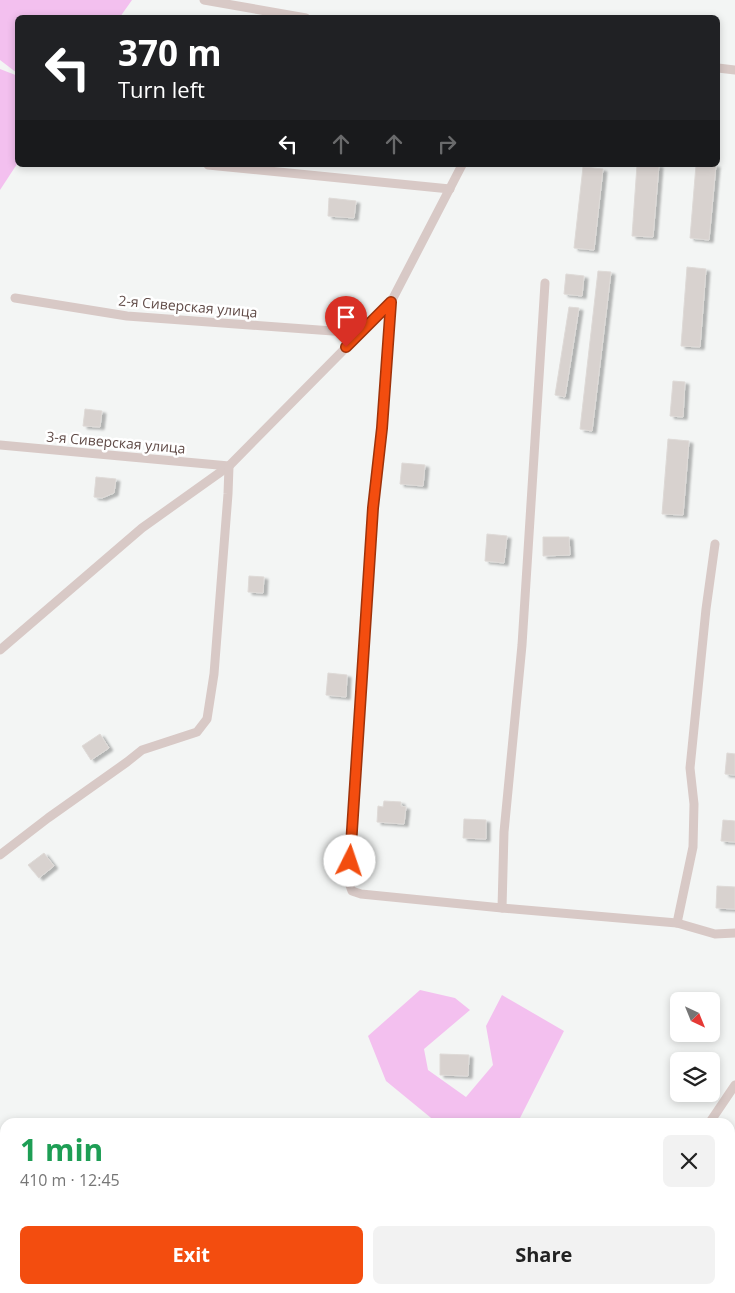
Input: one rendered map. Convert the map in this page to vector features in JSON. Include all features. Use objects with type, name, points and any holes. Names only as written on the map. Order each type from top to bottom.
[{"type":"street","points":[[204,0],[289,15]]},
{"type":"street","points":[[720,68],[735,70]]},
{"type":"street","points":[[228,167],[450,189]]},
{"type":"street","points":[[0,650],[142,528],[229,466],[391,302],[461,167]]},
{"type":"street","points":[[502,908],[504,832],[522,644],[545,283]]},
{"type":"street","name":"2-я Сиверская улица","points":[[15,298],[126,316],[360,333]]},
{"type":"street","points":[[391,302],[382,428],[373,508],[348,880],[352,891],[361,894],[502,908],[677,923],[715,934],[735,933]]},
{"type":"street","name":"3-я Сиверская улица","points":[[0,445],[229,466]]},
{"type":"street","points":[[0,855],[142,750],[197,732],[207,719],[214,674],[229,466]]},
{"type":"street","points":[[677,923],[693,847],[694,804],[690,768],[706,609],[715,544]]},
{"type":"street","points":[[713,1118],[735,1085]]},
{"type":"shaded area","points":[[0,0],[132,0],[121,15],[15,15],[15,71],[0,60]]},
{"type":"shaded area","points":[[0,69],[15,75],[15,167],[0,190]]},
{"type":"shaded area","points":[[420,990],[455,998],[470,1010],[424,1049],[428,1070],[466,1097],[493,1065],[486,1026],[502,995],[564,1031],[520,1118],[431,1118],[386,1081],[368,1036]]},
{"type":"building","points":[[583,167],[603,169],[594,250],[574,248]]},
{"type":"building","points":[[637,167],[659,167],[653,237],[632,236]]},
{"type":"building","points":[[696,167],[716,167],[709,240],[690,238]]},
{"type":"building","points":[[329,198],[356,201],[354,218],[328,216]]},
{"type":"building","points":[[687,267],[706,269],[700,347],[681,346]]},
{"type":"building","points":[[598,271],[611,272],[592,431],[580,429]]},
{"type":"building","points":[[566,274],[584,276],[582,296],[564,294]]},
{"type":"building","points":[[569,307],[579,308],[565,397],[555,395]]},
{"type":"building","points":[[673,381],[685,382],[683,417],[670,416]]},
{"type":"building","points":[[85,409],[102,411],[100,427],[83,426]]},
{"type":"building","points":[[668,439],[689,441],[683,515],[662,514]]},
{"type":"building","points":[[402,463],[425,465],[423,486],[400,484]]},
{"type":"building","points":[[96,477],[116,479],[114,493],[102,498],[94,497]]},
{"type":"building","points":[[487,534],[507,536],[504,563],[485,561]]},
{"type":"building","points":[[543,537],[569,537],[570,555],[543,556]]},
{"type":"building","points":[[249,576],[264,577],[263,593],[248,592]]},
{"type":"building","points":[[328,673],[347,675],[346,697],[326,695]]},
{"type":"building","points":[[100,734],[109,748],[91,760],[82,746]]},
{"type":"building","points":[[727,753],[735,754],[735,775],[725,774]]},
{"type":"building","points":[[384,801],[401,802],[401,806],[406,807],[404,824],[377,822],[378,806],[383,807]]},
{"type":"building","points":[[464,819],[486,820],[486,839],[463,838]]},
{"type":"building","points":[[723,820],[735,821],[735,842],[721,841]]},
{"type":"building","points":[[44,853],[54,866],[39,878],[28,865]]},
{"type":"building","points":[[717,886],[735,887],[735,909],[716,908]]},
{"type":"building","points":[[440,1054],[469,1055],[468,1076],[440,1075]]},
{"type":"route","points":[[346,347],[391,302],[382,428],[373,508],[350,861]]}]
